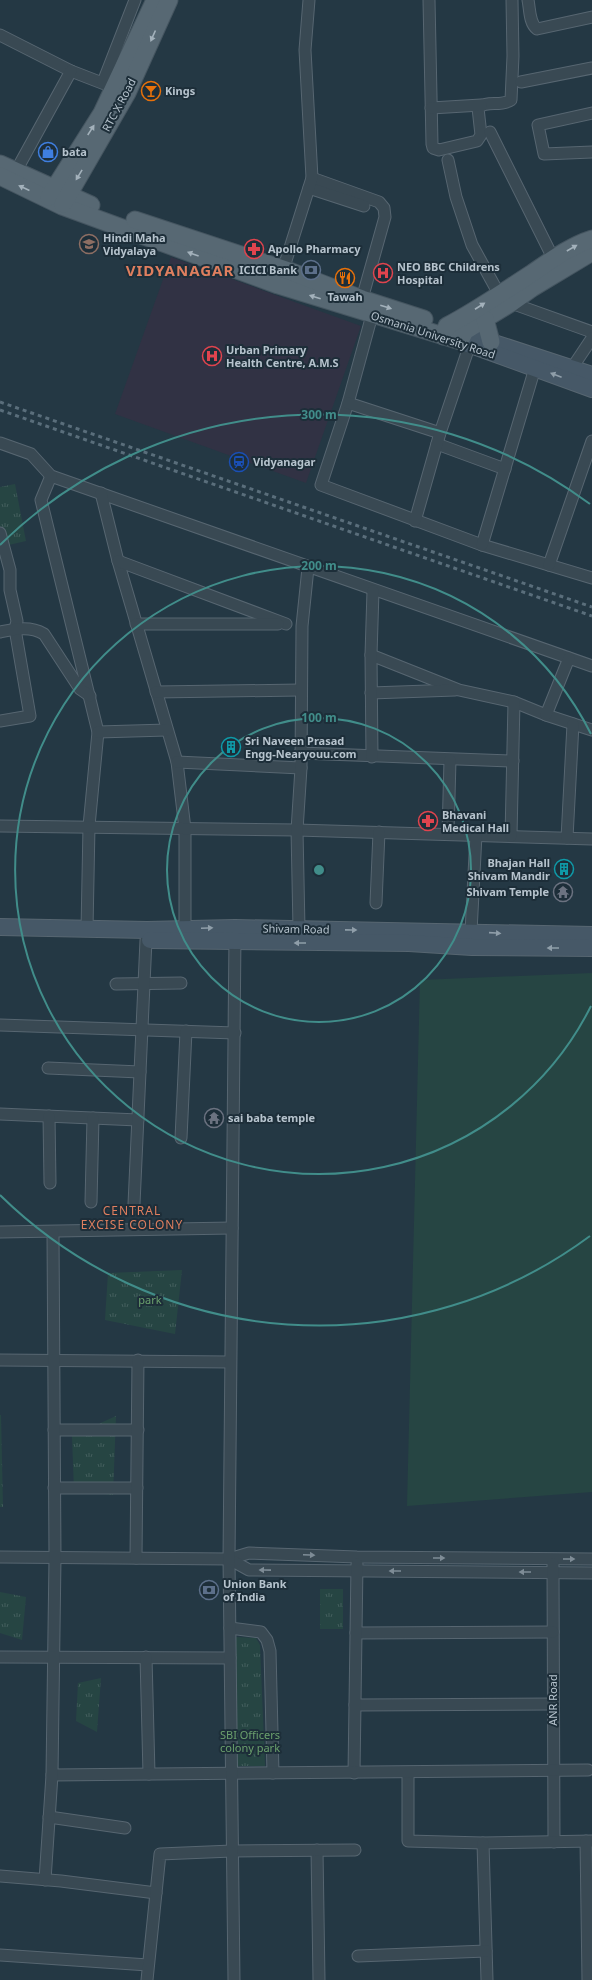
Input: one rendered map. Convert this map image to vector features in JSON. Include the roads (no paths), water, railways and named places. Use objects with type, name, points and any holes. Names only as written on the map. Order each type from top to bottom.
[{"type":"main road","name":"RTC X Road","points":[[58,197],[102,113],[109,85],[156,0]]},
{"type":"main road","name":"RTC X Road","points":[[58,197],[127,93],[169,0]]},
{"type":"main road","points":[[0,164],[16,171],[58,197]]},
{"type":"main road","points":[[0,176],[58,197]]},
{"type":"main road","name":"Osmania University Road","points":[[58,197],[107,211],[283,270],[467,338],[535,368],[592,389]]},
{"type":"main road","name":"Osmania University Road","points":[[58,197],[278,285],[372,315],[445,331]]},
{"type":"main road","points":[[467,338],[505,298],[516,284],[553,258],[580,243],[592,239]]},
{"type":"main road","points":[[445,331],[464,317],[505,298],[532,288],[592,252]]},
{"type":"main road","points":[[485,319],[491,342]]},
{"type":"main road","name":"Osmania University Road","points":[[467,338],[491,342],[592,375]]},
{"type":"main road","name":"Shivam Road","points":[[0,928],[147,930],[185,929],[235,935],[472,947],[592,948]]},
{"type":"main road","name":"Shivam Road","points":[[0,937],[146,940],[235,935],[299,929],[471,932],[510,935],[592,935]]},
{"type":"street","points":[[0,35],[71,71],[109,85],[135,0]]},
{"type":"street","points":[[283,270],[310,183],[305,50],[309,0]]},
{"type":"street","points":[[429,0],[433,148],[439,150],[477,141],[480,138],[477,112],[480,105]]},
{"type":"street","points":[[431,108],[504,103],[511,100],[512,0]]},
{"type":"street","points":[[528,0],[533,26],[537,29],[592,17]]},
{"type":"street","points":[[521,82],[592,68]]},
{"type":"street","points":[[16,171],[71,71]]},
{"type":"street","points":[[592,113],[538,125],[544,154],[592,152]]},
{"type":"street","points":[[490,132],[553,258]]},
{"type":"street","points":[[448,160],[456,197],[472,245],[505,298],[592,332]]},
{"type":"street","points":[[310,183],[364,206]]},
{"type":"street","points":[[310,183],[379,202],[384,208],[385,217],[362,299]]},
{"type":"street","points":[[372,315],[348,403],[321,485],[482,545],[592,578]]},
{"type":"street","points":[[415,521],[467,338]]},
{"type":"street","points":[[572,368],[592,338]]},
{"type":"street","points":[[482,545],[535,368]]},
{"type":"street","points":[[348,403],[438,439],[505,469]]},
{"type":"street","points":[[549,565],[592,441]]},
{"type":"street","points":[[0,443],[30,454],[51,476],[373,591],[592,666]]},
{"type":"street","points":[[51,476],[41,500],[98,732],[89,826],[87,929]]},
{"type":"street","points":[[101,493],[118,561],[177,762],[185,829],[185,929]]},
{"type":"street","points":[[0,533],[10,570],[9,588],[16,622],[15,629],[30,716],[0,721]]},
{"type":"street","points":[[118,561],[286,624]]},
{"type":"street","points":[[299,929],[297,830],[301,768],[300,690],[302,626],[308,568]]},
{"type":"street","points":[[372,757],[371,655],[373,591]]},
{"type":"street","points":[[136,624],[286,624],[302,626]]},
{"type":"street","points":[[0,632],[15,629],[34,629],[44,634],[80,689],[90,696]]},
{"type":"street","points":[[371,655],[459,690],[514,702],[546,715],[592,730]]},
{"type":"street","points":[[546,715],[569,658]]},
{"type":"street","points":[[156,692],[300,690]]},
{"type":"street","points":[[371,693],[459,690]]},
{"type":"street","points":[[511,836],[514,702]]},
{"type":"street","points":[[566,838],[573,724]]},
{"type":"street","points":[[98,732],[167,730]]},
{"type":"street","points":[[300,753],[450,760],[513,761]]},
{"type":"street","points":[[448,834],[450,760]]},
{"type":"street","points":[[177,762],[301,768]]},
{"type":"street","points":[[0,826],[297,830],[592,839]]},
{"type":"street","points":[[376,903],[378,832]]},
{"type":"street","points":[[471,932],[476,835]]},
{"type":"street","points":[[234,1980],[230,1773],[230,1362],[235,935]]},
{"type":"street","points":[[134,1204],[146,940]]},
{"type":"street","points":[[116,984],[181,983]]},
{"type":"street","points":[[0,1025],[235,1033]]},
{"type":"street","points":[[181,1138],[186,1031]]},
{"type":"street","points":[[48,1068],[140,1072]]},
{"type":"street","points":[[0,1114],[138,1120]]},
{"type":"street","points":[[49,1116],[50,1182]]},
{"type":"street","points":[[91,1202],[93,1118]]},
{"type":"street","points":[[0,1232],[53,1233],[232,1228]]},
{"type":"street","points":[[45,1880],[52,1775],[55,1558],[53,1233]]},
{"type":"street","points":[[0,1360],[230,1362]]},
{"type":"street","points":[[136,1558],[138,1360]]},
{"type":"street","points":[[54,1430],[138,1430]]},
{"type":"street","points":[[54,1488],[137,1488]]},
{"type":"street","points":[[0,1557],[230,1559],[249,1553],[357,1557],[592,1559]]},
{"type":"street","points":[[354,1774],[357,1557]]},
{"type":"street","name":"ANR Road","points":[[552,1558],[554,1842]]},
{"type":"street","points":[[230,1559],[249,1570],[592,1573]]},
{"type":"street","points":[[230,1628],[261,1632],[267,1640],[270,1651],[273,1773]]},
{"type":"street","points":[[356,1633],[553,1632]]},
{"type":"street","points":[[0,1657],[230,1658]]},
{"type":"street","points":[[146,1657],[149,1774]]},
{"type":"street","points":[[355,1705],[553,1704]]},
{"type":"street","points":[[52,1775],[230,1773],[408,1774],[588,1770]]},
{"type":"street","points":[[408,1774],[408,1842],[483,1843],[589,1841],[590,1917],[588,1980]]},
{"type":"street","points":[[49,1817],[125,1828]]},
{"type":"street","points":[[483,1843],[487,1980]]},
{"type":"street","points":[[317,1850],[319,1980]]},
{"type":"street","points":[[147,1980],[160,1854],[232,1851],[355,1850]]},
{"type":"street","points":[[0,1876],[156,1893]]},
{"type":"street","points":[[358,1956],[486,1951]]},
{"type":"street","points":[[0,1955],[148,1965]]},
{"type":"railway","points":[[0,402],[592,607]]},
{"type":"railway","points":[[0,410],[592,616]]},
{"type":"place","name":"Kings","points":[[151,91]]},
{"type":"place","name":"bata","points":[[48,152]]},
{"type":"place","name":"Hindi Maha Vidyalaya","points":[[89,244]]},
{"type":"place","name":"Apollo Pharmacy","points":[[254,249]]},
{"type":"place","name":"ICICI Bank","points":[[311,270]]},
{"type":"place","name":"NEO BBC Childrens Hospital","points":[[383,273]]},
{"type":"place","name":"Tawah","points":[[345,278]]},
{"type":"place","name":"Urban Primary Health Centre, A.M.S","points":[[212,356]]},
{"type":"place","name":"Vidyanagar","points":[[239,462]]},
{"type":"place","name":"Sri Naveen Prasad Engg-Nearyouu.com","points":[[231,747]]},
{"type":"place","name":"Bhavani Medical Hall","points":[[428,821]]},
{"type":"place","name":"Bhajan Hall Shivam Mandir","points":[[564,869]]},
{"type":"place","name":"Shivam Temple","points":[[563,892]]},
{"type":"place","name":"sai baba temple","points":[[214,1118]]},
{"type":"place","name":"Union Bank of India","points":[[209,1590]]},
{"type":"district","name":"VIDYANAGAR","points":[[180,271]]},
{"type":"district","name":"CENTRAL EXCISE COLONY","points":[[132,1218]]},
{"type":"park label","name":"park","points":[[150,1300]]},
{"type":"park label","name":"SBI Officers colony park","points":[[250,1741]]}]
